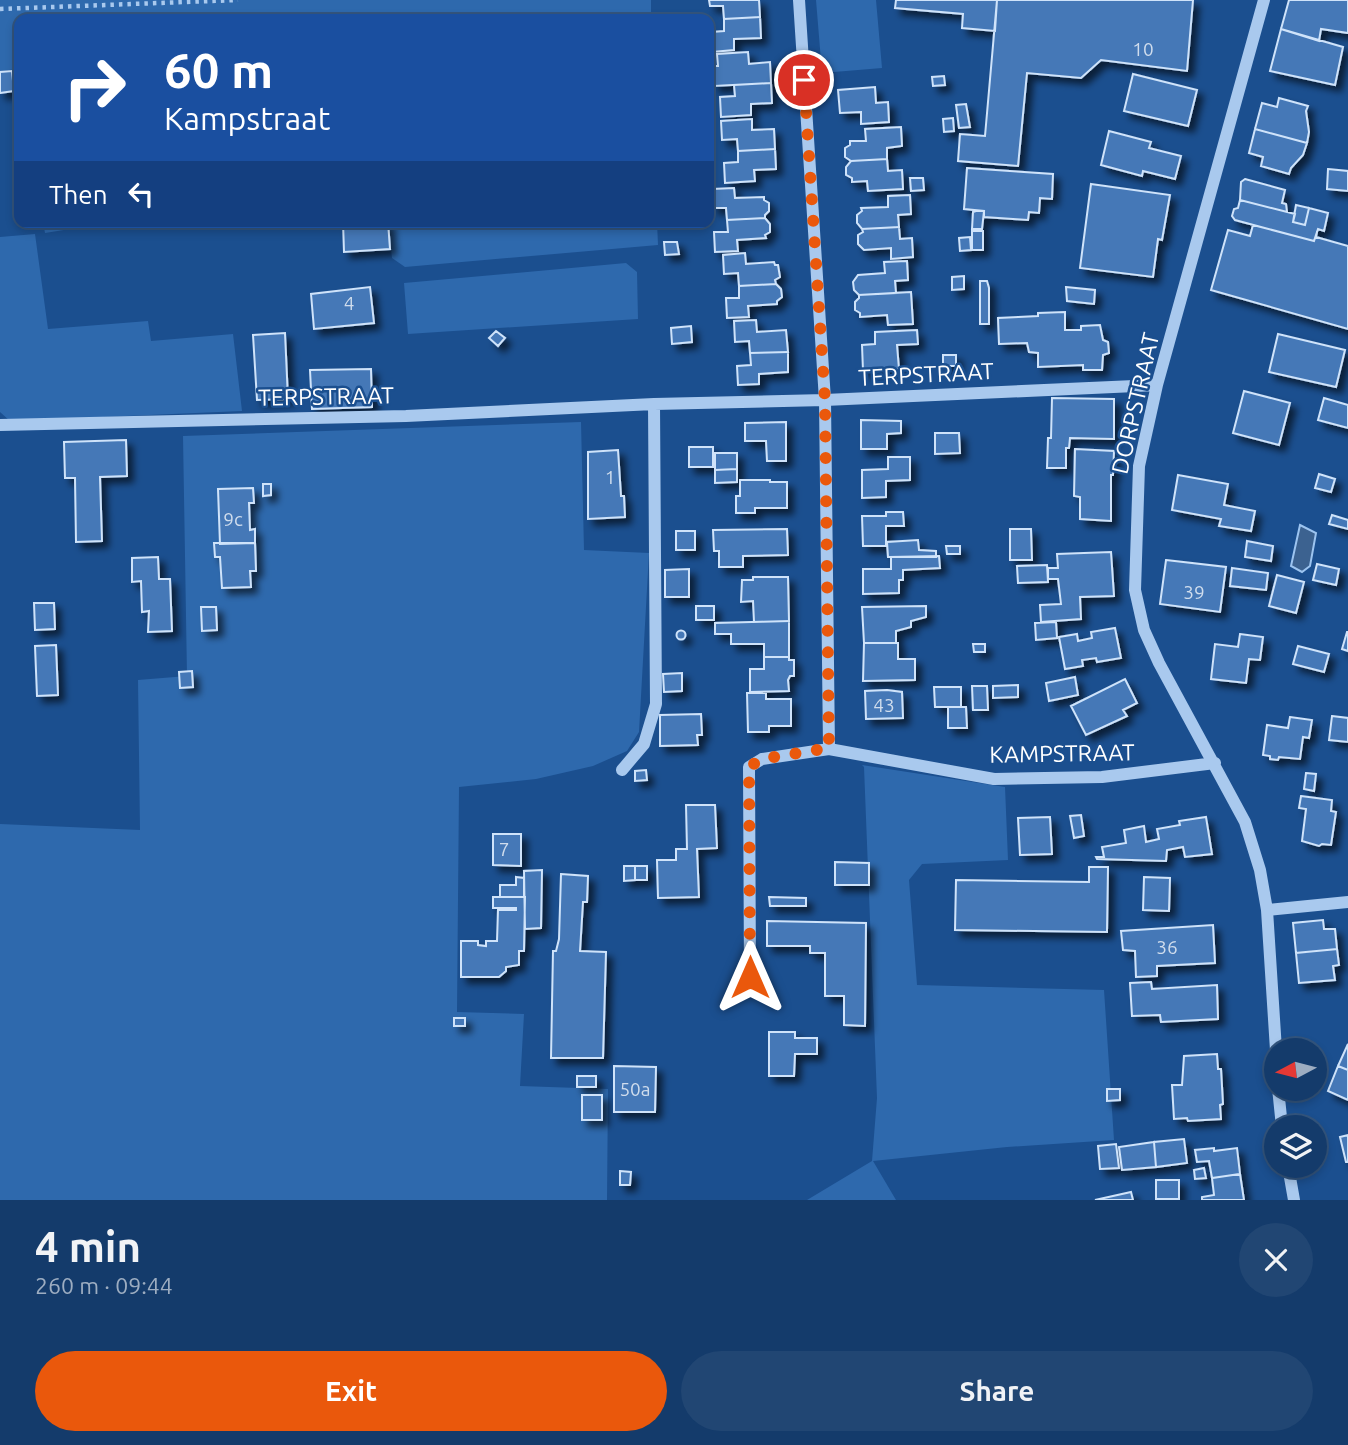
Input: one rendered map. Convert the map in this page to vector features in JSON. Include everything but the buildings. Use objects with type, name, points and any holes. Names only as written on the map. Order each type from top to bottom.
[{"type":"street","points":[[799,0],[825,400],[829,748]]},
{"type":"street","name":"DORPSTRAAT","points":[[1264,0],[1157,385],[1139,466],[1135,590],[1144,630],[1244,822],[1260,870],[1267,910],[1275,1038]]},
{"type":"street","name":"TERPSTRAAT","points":[[0,425],[406,416],[1157,385]]},
{"type":"street","points":[[622,769],[644,744],[656,704],[654,404]]},
{"type":"street","name":"KAMPSTRAAT","points":[[750,977],[749,767],[762,759],[829,748],[993,779],[1102,777],[1215,763]]},
{"type":"street","points":[[1267,910],[1348,902]]},
{"type":"street","points":[[1290,1178],[1294,1200]]},
{"type":"path","points":[[0,9],[238,0]]},
{"type":"shaded area","points":[[0,0],[651,0],[651,14],[14,14],[14,70],[0,71]]},
{"type":"shaded area","points":[[816,0],[876,0],[882,68],[822,73]]},
{"type":"shaded area","points":[[44,228],[76,228],[45,233]]},
{"type":"shaded area","points":[[389,228],[657,228],[658,245],[405,267],[392,258]]},
{"type":"shaded area","points":[[35,234],[48,329],[148,321],[151,341],[233,334],[242,411],[10,421],[0,412],[0,237]]},
{"type":"shaded area","points":[[626,263],[637,272],[638,319],[408,334],[404,283]]},
{"type":"shaded area","points":[[581,422],[584,550],[649,553],[639,732],[627,751],[593,766],[536,779],[459,787],[457,1012],[524,1014],[520,1086],[608,1089],[607,1200],[0,1200],[0,824],[140,830],[138,680],[187,676],[183,436]]},
{"type":"shaded area","points":[[1300,525],[1316,533],[1310,566],[1302,572],[1291,566]]},
{"type":"shaded area","points":[[862,765],[1005,787],[1008,860],[922,864],[909,880],[917,985],[1104,990],[1114,1140],[1007,1147],[873,1161],[896,1200],[807,1200],[872,1161],[877,1098]]},
{"type":"route","points":[[750,977],[749,767],[762,759],[829,748],[825,400],[804,80]]}]
